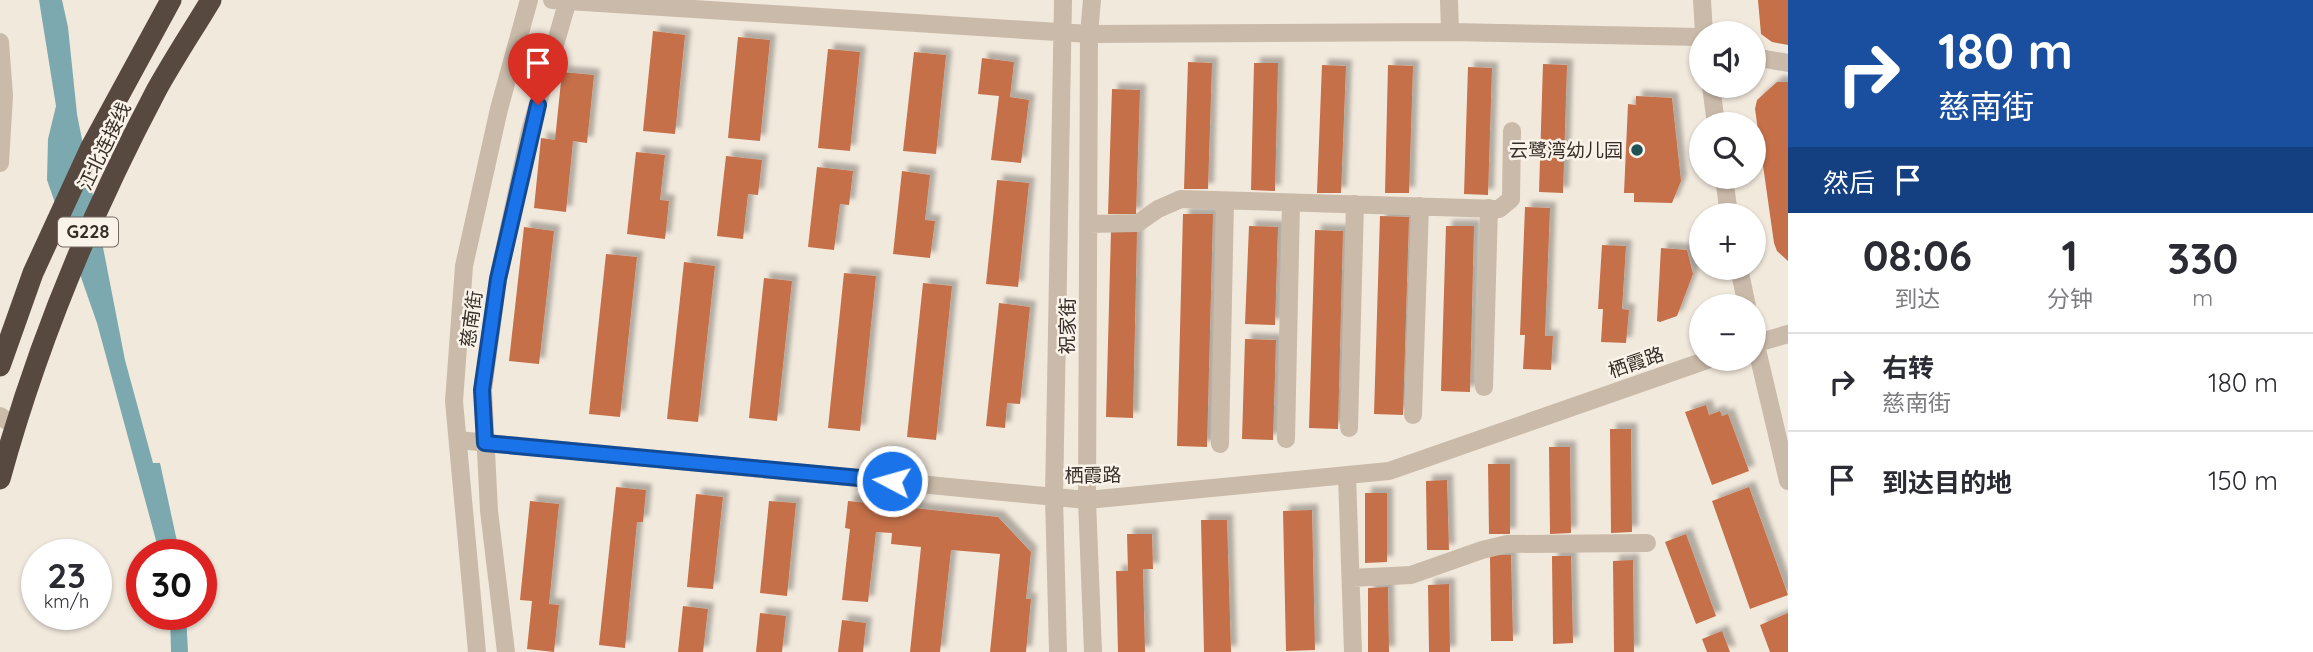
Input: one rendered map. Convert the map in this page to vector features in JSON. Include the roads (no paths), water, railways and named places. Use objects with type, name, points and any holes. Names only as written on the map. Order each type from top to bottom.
[{"type":"highway","name":"江北连接线","points":[[0,366],[33,273],[91,147],[171,0]]},
{"type":"highway","name":"江北连接线","points":[[0,479],[8,421],[104,194],[157,89],[211,0]]},
{"type":"street","name":"慈南街","points":[[477,652],[454,401],[464,266],[499,108],[530,0]]},
{"type":"street","points":[[850,19],[851,0]]},
{"type":"street","name":"祝家街","points":[[1058,652],[1054,497],[1063,0]]},
{"type":"street","name":"祝家街","points":[[1092,0],[1089,34],[1087,500],[1093,652]]},
{"type":"street","points":[[1449,0],[1450,32]]},
{"type":"street","points":[[1702,0],[1702,21]]},
{"type":"street","name":"慈南街","points":[[506,652],[489,511],[482,390],[498,279],[530,131],[563,1]]},
{"type":"street","points":[[563,1],[1089,34],[1450,32],[1689,35]]},
{"type":"street","points":[[0,41],[4,96],[0,163]]},
{"type":"street","points":[[1766,59],[1788,63]]},
{"type":"street","points":[[1088,225],[1138,223],[1158,209],[1181,200],[1499,209],[1511,199],[1512,131]]},
{"type":"street","points":[[1220,444],[1225,201]]},
{"type":"street","points":[[1286,439],[1290,203]]},
{"type":"street","points":[[1349,428],[1355,204]]},
{"type":"street","points":[[1413,415],[1420,206]]},
{"type":"street","points":[[1484,387],[1489,208]]},
{"type":"street","points":[[1766,339],[1788,334]]},
{"type":"street","name":"栖霞路","points":[[458,440],[1087,500],[1389,471],[1689,366]]},
{"type":"street","points":[[1761,371],[1788,481]]},
{"type":"street","points":[[1347,475],[1353,652]]},
{"type":"street","points":[[1350,578],[1411,575],[1507,544],[1647,543]]},
{"type":"water","points":[[39,0],[62,0],[68,27],[77,114],[125,360],[153,463],[160,463],[177,539],[156,539],[97,323],[47,180],[48,139],[56,106]]},
{"type":"water","points":[[170,630],[187,630],[188,652],[171,652]]},
{"type":"place","name":"云鹭湾幼儿园","points":[[1637,150]]}]
